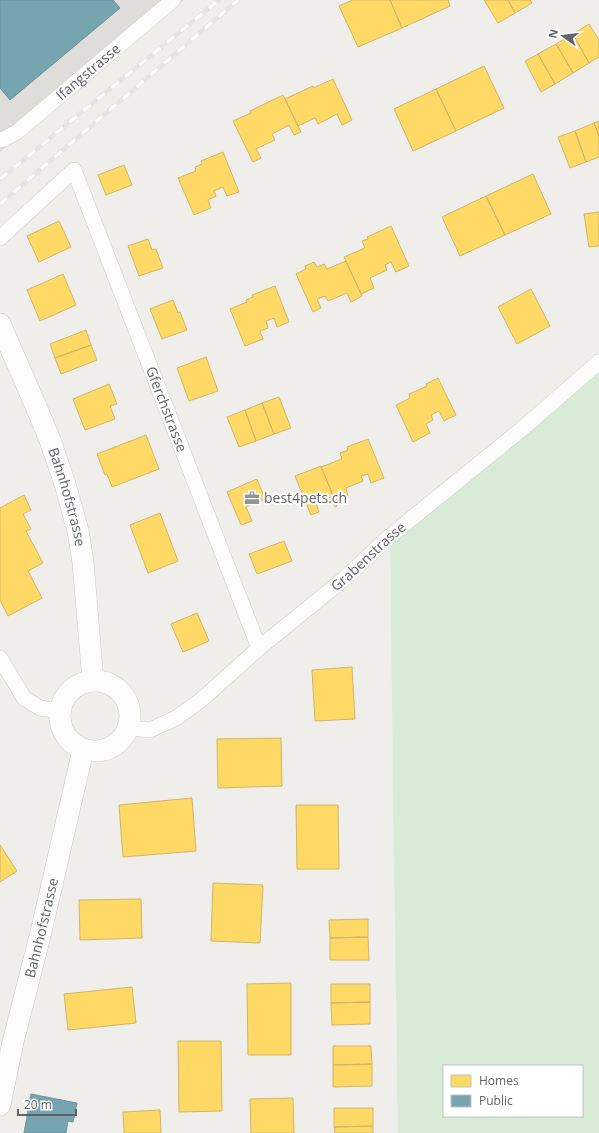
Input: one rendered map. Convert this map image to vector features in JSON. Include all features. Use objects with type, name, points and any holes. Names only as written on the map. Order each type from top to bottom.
[{"type":"main road","name":"Bahnhofstrasse","points":[[0,324],[50,440],[65,484],[78,531],[93,680]]},
{"type":"main road","points":[[93,680],[103,681],[120,691],[130,708],[131,718],[129,728],[124,738],[105,750],[94,752],[83,750],[74,745],[62,730],[60,721],[62,702],[68,694],[75,687],[84,682],[93,680]]},
{"type":"main road","name":"Bahnhofstrasse","points":[[0,1105],[13,1042],[41,932],[83,750]]},
{"type":"street","name":"Ifangstrasse","points":[[0,140],[17,132],[173,0]]},
{"type":"street","name":"Gferchstrasse","points":[[0,238],[74,170],[259,648]]},
{"type":"street","name":"Grabenstrasse","points":[[129,728],[150,730],[176,718],[201,700],[259,648],[344,579],[390,536],[523,428],[599,362]]},
{"type":"street","points":[[0,658],[24,698],[40,708],[60,711]]},
{"type":"shaded area","points":[[0,0],[184,0],[0,152]]},
{"type":"green space","points":[[599,362],[599,1133],[398,1133],[390,536]]},
{"type":"building: Homes","points":[[353,0],[390,0],[402,28],[358,47],[339,6]]},
{"type":"building: Homes","points":[[390,0],[448,0],[450,6],[402,28]]},
{"type":"building: Homes","points":[[484,0],[508,0],[515,13],[498,23]]},
{"type":"building: Homes","points":[[508,0],[530,0],[532,3],[515,13]]},
{"type":"building: Homes","points":[[589,24],[599,40],[599,57],[589,63],[573,34]]},
{"type":"building: Homes","points":[[573,34],[589,63],[573,73],[556,44]]},
{"type":"building: Homes","points":[[556,44],[573,73],[555,84],[538,54]]},
{"type":"building: Homes","points":[[538,54],[555,84],[541,92],[525,61]]},
{"type":"building: Homes","points":[[484,66],[504,108],[456,131],[436,89]]},
{"type":"building: Homes","points":[[333,79],[352,120],[342,125],[337,114],[318,124],[315,118],[298,126],[285,99],[313,86],[313,88]]},
{"type":"building: Homes","points":[[436,89],[456,131],[413,151],[394,109]]},
{"type":"building: Homes","points":[[283,95],[301,132],[294,135],[289,125],[272,134],[275,140],[256,149],[261,158],[253,162],[233,121],[251,113],[250,111]]},
{"type":"building: Homes","points":[[599,121],[599,136],[594,123]]},
{"type":"building: Homes","points":[[594,123],[599,136],[599,157],[586,162],[575,131]]},
{"type":"building: Homes","points":[[575,131],[586,162],[570,168],[558,137]]},
{"type":"building: Homes","points":[[223,152],[239,192],[227,196],[223,187],[214,191],[216,196],[208,200],[211,208],[194,215],[178,178],[196,171],[195,167],[202,164],[201,161]]},
{"type":"building: Homes","points":[[124,165],[132,185],[106,195],[98,175]]},
{"type":"building: Homes","points":[[533,174],[551,214],[505,235],[486,196]]},
{"type":"building: Homes","points":[[486,196],[505,235],[460,256],[442,217]]},
{"type":"building: Homes","points":[[599,212],[599,246],[589,247],[584,214]]},
{"type":"building: Homes","points":[[59,221],[71,247],[39,262],[27,236]]},
{"type":"building: Homes","points":[[391,226],[409,266],[396,272],[391,262],[385,265],[387,270],[370,278],[374,288],[361,294],[344,257],[365,248],[362,241],[368,239],[367,237]]},
{"type":"building: Homes","points":[[148,239],[152,250],[156,249],[163,268],[139,276],[128,246]]},
{"type":"building: Homes","points":[[346,261],[362,296],[351,302],[347,293],[328,301],[325,296],[317,299],[321,308],[313,312],[296,274],[306,269],[305,266],[314,262],[317,267],[324,264],[327,269]]},
{"type":"building: Homes","points":[[63,274],[76,305],[40,321],[27,290]]},
{"type":"building: Homes","points":[[275,286],[289,322],[277,327],[274,318],[266,321],[268,328],[260,331],[263,339],[245,346],[230,309],[247,302],[246,300],[253,297],[252,295]]},
{"type":"building: Homes","points":[[531,289],[550,326],[517,344],[498,307]]},
{"type":"building: Homes","points":[[173,300],[178,313],[180,312],[187,330],[162,339],[150,309]]},
{"type":"building: Homes","points":[[86,330],[91,345],[55,358],[50,344]]},
{"type":"building: Homes","points":[[91,345],[97,360],[61,374],[55,358]]},
{"type":"building: Homes","points":[[206,357],[218,391],[189,401],[177,368]]},
{"type":"building: Homes","points":[[438,378],[456,415],[444,421],[439,411],[431,415],[433,420],[426,424],[430,433],[413,442],[396,405],[410,398],[409,394],[427,386],[426,384]]},
{"type":"building: Homes","points":[[109,384],[117,404],[110,406],[115,419],[85,430],[73,399]]},
{"type":"building: Homes","points":[[279,397],[291,428],[274,434],[262,403]]},
{"type":"building: Homes","points":[[262,403],[274,434],[256,441],[245,410]]},
{"type":"building: Homes","points":[[245,410],[256,441],[239,447],[227,417]]},
{"type":"building: Homes","points":[[146,435],[159,469],[112,487],[107,474],[105,475],[97,454]]},
{"type":"building: Homes","points":[[368,439],[384,478],[371,483],[368,474],[361,476],[363,481],[346,488],[348,496],[335,500],[321,467],[342,459],[340,453],[348,450],[347,447]]},
{"type":"building: Homes","points":[[321,466],[337,506],[335,507],[331,497],[316,503],[319,512],[311,515],[295,476]]},
{"type":"building: Homes","points":[[257,479],[265,499],[246,507],[252,521],[241,525],[227,492]]},
{"type":"building: Homes","points":[[24,495],[31,510],[23,514],[31,529],[26,531],[43,563],[28,571],[42,598],[8,616],[0,600],[0,508]]},
{"type":"building: Homes","points":[[160,513],[178,561],[148,573],[130,525]]},
{"type":"building: Homes","points":[[284,541],[292,561],[257,574],[249,554]]},
{"type":"building: Homes","points":[[197,613],[209,641],[183,652],[171,624]]},
{"type":"building: Homes","points":[[352,667],[355,719],[315,721],[312,670]]},
{"type":"building: Homes","points":[[281,738],[282,786],[218,788],[217,739]]},
{"type":"building: Homes","points":[[192,798],[196,851],[123,857],[119,805]]},
{"type":"building: Homes","points":[[296,805],[338,805],[339,869],[297,869]]},
{"type":"building: Homes","points":[[0,845],[17,871],[0,882]]},
{"type":"building: Homes","points":[[213,883],[263,885],[260,943],[211,941]]},
{"type":"building: Homes","points":[[141,899],[142,938],[80,940],[79,900]]},
{"type":"building: Homes","points":[[368,919],[368,937],[330,938],[329,920]]},
{"type":"building: Homes","points":[[368,937],[369,960],[330,960],[330,938]]},
{"type":"building: Homes","points":[[291,983],[291,1055],[248,1055],[247,984]]},
{"type":"building: Homes","points":[[331,984],[370,984],[370,1002],[331,1003]]},
{"type":"building: Homes","points":[[132,987],[136,1023],[68,1030],[64,994]]},
{"type":"building: Homes","points":[[370,1002],[370,1024],[332,1025],[331,1003]]},
{"type":"building: Homes","points":[[178,1041],[221,1041],[222,1111],[179,1112]]},
{"type":"building: Homes","points":[[333,1046],[371,1046],[372,1064],[333,1065]]},
{"type":"building: Homes","points":[[372,1064],[372,1086],[333,1087],[333,1065]]},
{"type":"building: Homes","points":[[293,1098],[294,1133],[251,1133],[250,1099]]},
{"type":"building: Homes","points":[[334,1108],[373,1108],[373,1126],[334,1127]]},
{"type":"building: Homes","points":[[160,1110],[161,1133],[124,1133],[123,1112]]},
{"type":"building: Homes","points":[[373,1126],[373,1133],[335,1133],[334,1127]]},
{"type":"building: Public","points":[[0,0],[113,0],[120,8],[10,100],[0,88]]},
{"type":"building: Public","points":[[31,1094],[77,1103],[73,1122],[68,1121],[66,1133],[24,1133]]},
{"type":"railway","points":[[0,179],[219,0]]},
{"type":"railway","points":[[0,204],[238,0]]},
{"type":"place","name":"best4pets.ch","points":[[252,498]]}]
